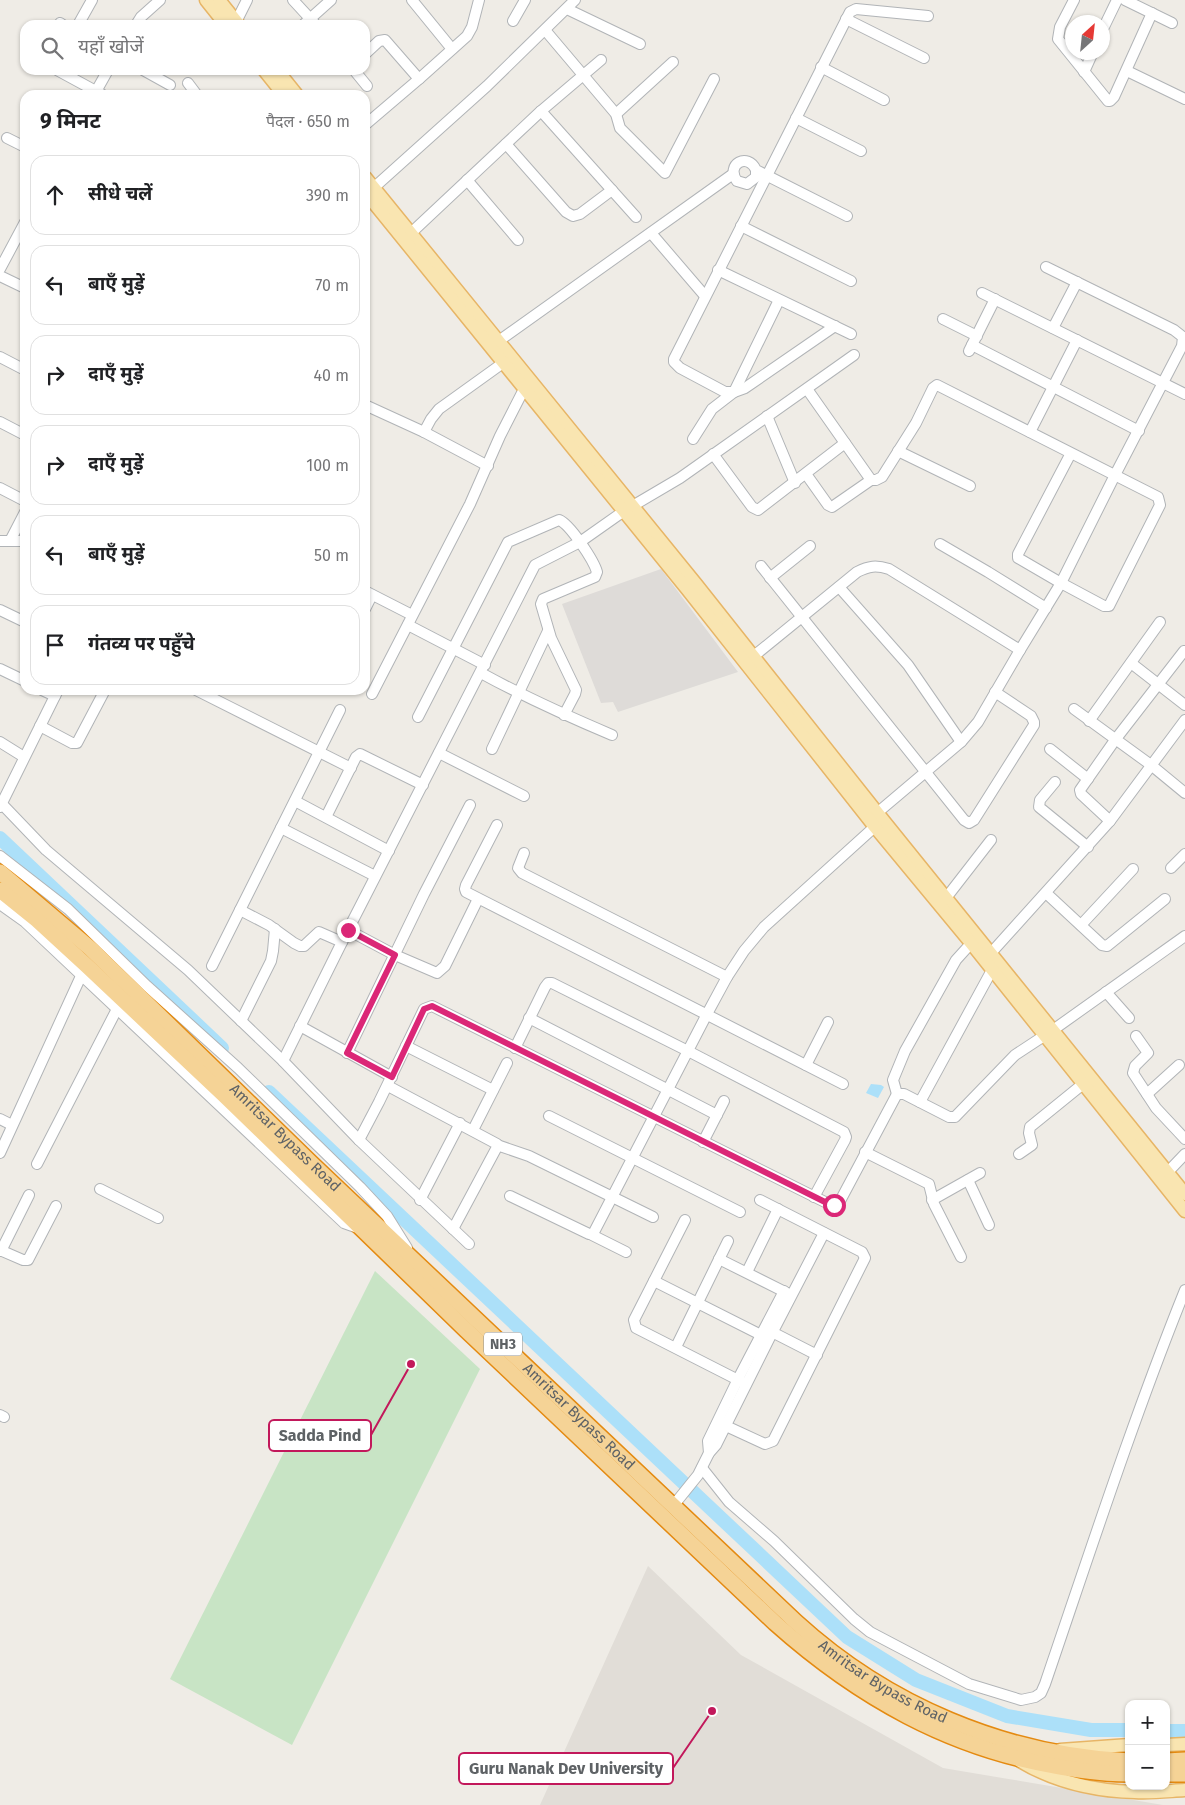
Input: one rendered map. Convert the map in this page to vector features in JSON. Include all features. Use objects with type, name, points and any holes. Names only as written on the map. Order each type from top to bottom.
[{"type":"highway","name":"Amritsar Bypass Road","points":[[0,872],[91,949],[312,1164],[676,1502],[807,1632],[848,1665],[930,1713],[1001,1740],[1048,1751]]},
{"type":"highway","name":"Amritsar Bypass Road","points":[[0,890],[37,920],[86,965],[466,1330],[795,1641],[841,1676],[898,1712],[948,1736],[1015,1758]]},
{"type":"highway","name":"NH3","points":[[1048,1751],[1074,1762],[1125,1773]]},
{"type":"highway","name":"NH3","points":[[1015,1758],[1074,1762],[1125,1761]]},
{"type":"highway","points":[[1170,1761],[1185,1760]]},
{"type":"highway","points":[[1170,1774],[1185,1774]]},
{"type":"main road","points":[[206,0],[229,20]]},
{"type":"main road","points":[[219,0],[232,20]]},
{"type":"main road","points":[[268,75],[280,90]]},
{"type":"main road","points":[[281,75],[293,90]]},
{"type":"main road","points":[[370,194],[411,233],[494,344],[503,363],[628,508]]},
{"type":"main road","points":[[370,194],[628,508],[974,940],[991,953],[1049,1032],[1164,1176],[1185,1211]]},
{"type":"main road","points":[[878,820],[946,898],[992,970],[1049,1032],[1083,1084],[1164,1176],[1185,1194]]},
{"type":"main road","points":[[1170,1744],[1185,1744]]},
{"type":"main road","points":[[1048,1751],[1092,1746],[1125,1745]]},
{"type":"main road","points":[[1015,1758],[1048,1776],[1083,1786],[1135,1792],[1185,1790]]},
{"type":"street","points":[[81,20],[92,0]]},
{"type":"street","points":[[140,20],[160,0]]},
{"type":"street","points":[[236,20],[247,0]]},
{"type":"street","points":[[293,0],[308,20]]},
{"type":"street","points":[[313,20],[330,0]]},
{"type":"street","points":[[412,0],[452,49]]},
{"type":"street","points":[[513,20],[524,0]]},
{"type":"street","points":[[1074,0],[1060,27],[1058,39],[1105,99],[1110,101],[1114,97],[1127,71],[1152,13]]},
{"type":"street","points":[[1109,15],[1116,0]]},
{"type":"street","points":[[1124,0],[1172,23]]},
{"type":"street","points":[[370,121],[470,32],[476,3]]},
{"type":"street","points":[[370,190],[487,86],[570,3],[640,44]]},
{"type":"street","points":[[734,392],[722,390],[680,368],[674,362],[674,359],[821,67],[850,12],[856,10],[928,16]]},
{"type":"street","points":[[846,19],[924,58]]},
{"type":"street","points":[[545,30],[616,114],[620,128],[665,173],[714,79]]},
{"type":"street","points":[[370,49],[379,41],[385,40],[419,79]]},
{"type":"street","points":[[411,233],[541,112],[601,60]]},
{"type":"street","points":[[1084,72],[1089,60]]},
{"type":"street","points":[[616,114],[673,62]]},
{"type":"street","points":[[821,67],[884,100]]},
{"type":"street","points":[[1127,71],[1185,99]]},
{"type":"street","points":[[66,75],[91,90]]},
{"type":"street","points":[[100,90],[106,75]]},
{"type":"street","points":[[152,75],[170,85]]},
{"type":"street","points":[[358,75],[367,86]]},
{"type":"street","points":[[188,83],[194,90]]},
{"type":"street","points":[[541,112],[636,217]]},
{"type":"street","points":[[796,118],[861,151]]},
{"type":"street","points":[[7,138],[20,144]]},
{"type":"street","points":[[506,144],[566,212],[573,216],[580,214],[612,190]]},
{"type":"street","points":[[741,161],[749,161],[755,166],[756,170],[754,180],[747,184],[740,183],[733,174],[734,166],[741,161]]},
{"type":"street","points":[[756,170],[847,216]]},
{"type":"street","points":[[494,344],[733,174]]},
{"type":"street","points":[[467,180],[518,240]]},
{"type":"street","points":[[741,226],[851,281]]},
{"type":"street","points":[[0,269],[20,231]]},
{"type":"street","points":[[651,232],[705,296]]},
{"type":"street","points":[[592,1235],[727,976],[755,937],[927,772],[961,742],[978,722],[1061,583],[1114,475],[1139,431],[1182,346],[1184,336],[1174,330],[1046,267]]},
{"type":"street","points":[[718,270],[852,334]]},
{"type":"street","points":[[0,276],[20,286]]},
{"type":"street","points":[[1053,328],[1077,282]]},
{"type":"street","points":[[982,293],[1185,394]]},
{"type":"street","points":[[973,344],[995,299]]},
{"type":"street","points":[[734,392],[779,300]]},
{"type":"street","points":[[943,320],[973,344],[1139,431]]},
{"type":"street","points":[[693,439],[712,410],[734,392],[745,388],[835,326]]},
{"type":"street","points":[[1030,432],[1077,340]]},
{"type":"street","points":[[283,1062],[348,930],[533,568],[538,562],[580,542],[628,508],[672,483],[854,355]]},
{"type":"street","points":[[0,357],[20,367]]},
{"type":"street","points":[[424,432],[430,419],[439,409],[503,363]]},
{"type":"street","points":[[806,474],[828,505],[832,507],[871,480],[882,477],[916,423],[933,388],[937,385],[1158,497],[1161,502],[1112,604],[1106,607],[1020,560],[1018,554],[1071,453]]},
{"type":"street","points":[[372,694],[470,504],[500,436],[524,389]]},
{"type":"street","points":[[807,389],[871,480]]},
{"type":"street","points":[[370,407],[424,432],[488,466]]},
{"type":"street","points":[[766,416],[795,483]]},
{"type":"street","points":[[0,422],[20,432]]},
{"type":"street","points":[[713,454],[755,509],[761,509],[845,443]]},
{"type":"street","points":[[898,451],[970,486]]},
{"type":"street","points":[[0,488],[20,498]]},
{"type":"street","points":[[5,541],[20,519]]},
{"type":"street","points":[[418,717],[508,542],[559,520],[563,522],[580,542],[596,570],[596,575],[543,599],[541,606],[548,631],[576,690],[564,715]]},
{"type":"street","points":[[5,541],[20,541]]},
{"type":"street","points":[[940,544],[1046,608]]},
{"type":"street","points":[[770,578],[810,546]]},
{"type":"street","points":[[761,566],[964,820],[969,823],[972,823],[1034,725],[1030,716],[995,692]]},
{"type":"street","points":[[750,660],[857,572],[871,566],[878,566],[889,570],[1020,650]]},
{"type":"street","points":[[839,587],[908,664],[961,742]]},
{"type":"street","points":[[370,594],[519,694],[612,735]]},
{"type":"street","points":[[0,610],[20,620]]},
{"type":"street","points":[[1089,721],[1160,622]]},
{"type":"street","points":[[492,749],[548,631]]},
{"type":"street","points":[[1110,820],[1080,793],[1080,790],[1115,740],[1184,651]]},
{"type":"street","points":[[1131,663],[1185,705]]},
{"type":"street","points":[[0,669],[20,679]]},
{"type":"street","points":[[55,695],[1,804],[46,850],[188,970],[283,1062],[420,1200],[469,1244]]},
{"type":"street","points":[[40,726],[72,743],[78,743],[102,695]]},
{"type":"street","points":[[206,695],[351,768]]},
{"type":"street","points":[[1074,709],[1184,789]]},
{"type":"street","points":[[212,966],[340,710]]},
{"type":"street","points":[[991,953],[1088,847],[1185,720]]},
{"type":"street","points":[[0,742],[24,757]]},
{"type":"street","points":[[1050,749],[1088,779]]},
{"type":"street","points":[[439,753],[524,796]]},
{"type":"street","points":[[326,817],[357,756],[362,754],[423,785]]},
{"type":"street","points":[[1055,782],[1040,800],[1039,807],[1088,847]]},
{"type":"street","points":[[294,801],[389,851]]},
{"type":"street","points":[[347,1053],[470,806]]},
{"type":"street","points":[[497,825],[465,888],[466,892],[843,1084]]},
{"type":"street","points":[[281,828],[376,876]]},
{"type":"street","points":[[946,898],[991,840]]},
{"type":"street","points":[[524,854],[518,868],[522,873],[727,976]]},
{"type":"street","points":[[1171,868],[1185,854]]},
{"type":"street","points":[[0,856],[68,909],[147,986],[238,1068],[360,1187],[387,1216],[415,1260]]},
{"type":"street","points":[[1081,925],[1133,869]]},
{"type":"street","points":[[1046,893],[1102,945],[1109,946],[1165,899]]},
{"type":"street","points":[[348,930],[433,973],[439,972],[445,966],[478,898]]},
{"type":"street","points":[[0,904],[25,922],[207,1096],[240,1124],[344,1223],[362,1229]]},
{"type":"street","points":[[240,910],[275,929],[300,946],[308,943],[319,932],[342,942]]},
{"type":"street","points":[[241,1021],[271,961],[275,929]]},
{"type":"street","points":[[897,1094],[904,1094],[949,1117],[955,1117],[1015,1054],[1185,936]]},
{"type":"street","points":[[359,1140],[390,1081],[424,1009],[432,1006],[814,1197],[831,1205],[838,1203],[897,1094],[893,1080],[905,1051],[956,960],[974,940]]},
{"type":"street","points":[[920,1102],[992,970]]},
{"type":"street","points":[[0,1152],[81,976]]},
{"type":"street","points":[[515,1048],[544,987],[552,983],[844,1132],[845,1140],[814,1197]]},
{"type":"street","points":[[1106,992],[1129,1018]]},
{"type":"street","points":[[37,1164],[117,1009]]},
{"type":"street","points":[[529,1018],[717,1115]]},
{"type":"street","points":[[806,1065],[828,1022]]},
{"type":"street","points":[[300,1026],[498,1145],[529,1156],[653,1216]]},
{"type":"street","points":[[1136,1036],[1148,1053],[1135,1066],[1133,1073],[1156,1108],[1185,1139]]},
{"type":"street","points":[[406,1046],[493,1090]]},
{"type":"street","points":[[473,1130],[507,1063]]},
{"type":"street","points":[[1147,1094],[1180,1065]]},
{"type":"street","points":[[1019,1154],[1032,1145],[1029,1133],[1030,1127],[1083,1084]]},
{"type":"street","points":[[703,1142],[724,1101]]},
{"type":"street","points":[[550,1116],[740,1212]]},
{"type":"street","points":[[0,1119],[12,1125]]},
{"type":"street","points":[[420,1200],[460,1123]]},
{"type":"street","points":[[453,1230],[498,1145]]},
{"type":"street","points":[[865,1152],[926,1182],[930,1186],[932,1200],[961,1257]]},
{"type":"street","points":[[1164,1176],[1185,1154]]},
{"type":"street","points":[[932,1200],[980,1173]]},
{"type":"street","points":[[968,1180],[989,1226]]},
{"type":"street","points":[[100,1189],[158,1218]]},
{"type":"street","points":[[29,1195],[0,1250],[23,1260],[28,1260],[56,1206]]},
{"type":"street","points":[[510,1196],[626,1252]]},
{"type":"street","points":[[726,1426],[764,1444],[770,1443],[817,1355],[865,1258],[862,1252],[760,1200]]},
{"type":"street","points":[[747,1272],[778,1209]]},
{"type":"street","points":[[685,1220],[634,1320],[634,1325],[636,1328],[742,1382]]},
{"type":"street","points":[[709,1453],[708,1441],[767,1336],[788,1293],[824,1233]]},
{"type":"street","points":[[676,1347],[728,1241]]},
{"type":"street","points":[[719,1259],[788,1293]]},
{"type":"street","points":[[654,1281],[767,1336],[817,1355]]},
{"type":"street","points":[[700,1471],[729,1502],[765,1533],[854,1619],[870,1632],[969,1684],[1021,1700],[1035,1697],[1041,1693],[1045,1684],[1134,1424],[1185,1290]]},
{"type":"street","points":[[676,1502],[700,1471],[709,1453],[716,1445],[726,1426],[742,1382]]},
{"type":"shaded area","points":[[661,569],[738,672],[618,712],[613,702],[601,703],[562,604]]},
{"type":"shaded area","points":[[648,1566],[741,1655],[943,1768],[1163,1805],[540,1805]]},
{"type":"green space","points":[[375,1271],[480,1369],[292,1745],[170,1679]]},
{"type":"water","points":[[871,1084],[884,1087],[878,1098],[866,1093]]},
{"type":"waterway","points":[[0,838],[222,1048]]},
{"type":"waterway","points":[[269,1092],[847,1637],[916,1680],[1007,1716],[1091,1730],[1125,1730]]},
{"type":"waterway","points":[[1170,1731],[1185,1731]]},
{"type":"place","name":"Sadda Pind","points":[[411,1364]]},
{"type":"place","name":"Guru Nanak Dev University","points":[[712,1711]]},
{"type":"route","points":[[348,930],[395,955],[347,1053],[392,1077],[424,1009],[432,1006],[762,1172],[834,1205]]}]
